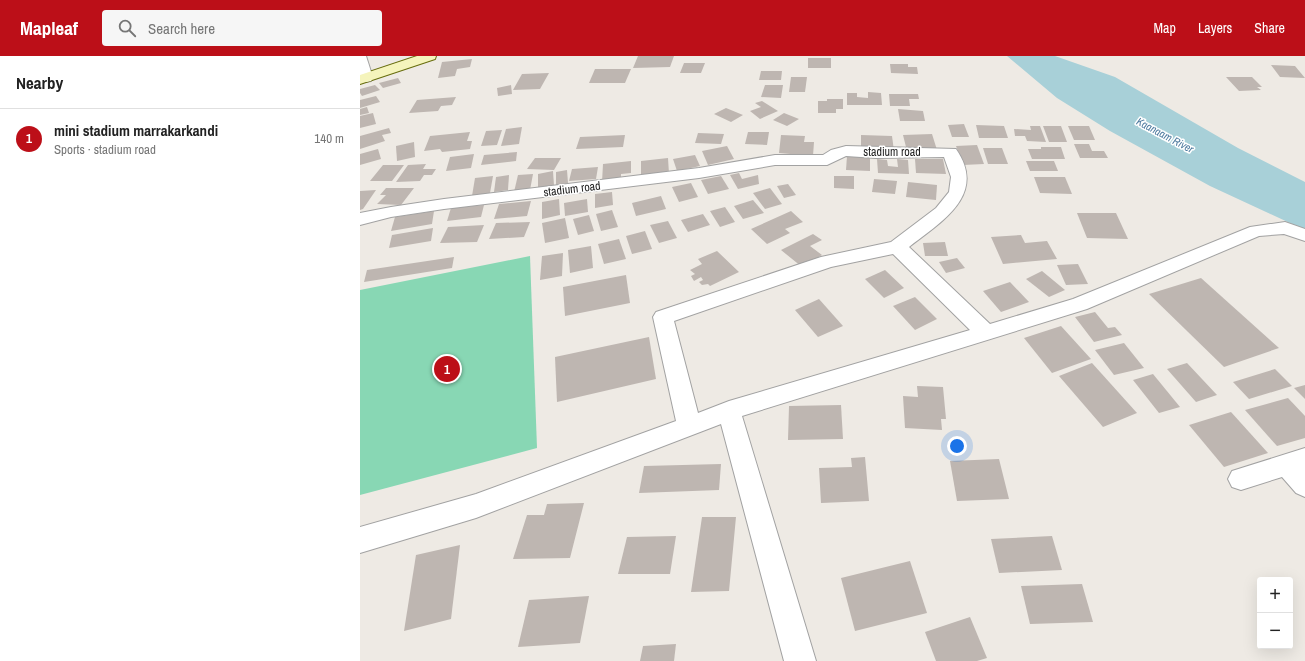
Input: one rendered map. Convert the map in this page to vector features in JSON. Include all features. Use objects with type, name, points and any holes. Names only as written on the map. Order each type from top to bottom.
[{"type":"street","points":[[360,56],[363,79],[430,56]]},
{"type":"street","name":"stadium road","points":[[360,219],[391,212],[444,204],[669,177],[775,160],[827,160],[837,153],[846,151],[876,153],[950,152],[959,177],[957,192],[942,212],[897,246],[828,260],[663,317],[689,426]]},
{"type":"street","points":[[360,540],[476,506],[729,412],[1080,304],[1256,231],[1285,228],[1305,235]]},
{"type":"street","points":[[897,246],[986,333]]},
{"type":"street","points":[[729,412],[800,661]]},
{"type":"street","points":[[1241,480],[1296,462],[1305,485]]},
{"type":"green space","points":[[530,256],[537,448],[360,495],[360,290]]},
{"type":"water","name":"Kaanaam River","points":[[1007,56],[1055,56],[1115,77],[1238,148],[1305,182],[1305,230],[1210,186],[1110,131],[1057,98]]},
{"type":"building","points":[[638,56],[674,56],[670,67],[633,68]]},
{"type":"building","points":[[808,58],[831,58],[831,68],[808,68]]},
{"type":"building","points":[[472,59],[470,67],[457,69],[455,76],[438,78],[442,62]]},
{"type":"building","points":[[684,63],[705,63],[701,73],[680,73]]},
{"type":"building","points":[[890,64],[908,64],[908,67],[917,67],[918,74],[891,73]]},
{"type":"building","points":[[1271,65],[1295,66],[1305,78],[1280,77]]},
{"type":"building","points":[[595,69],[631,69],[625,83],[589,83]]},
{"type":"building","points":[[761,71],[782,71],[781,80],[759,80]]},
{"type":"building","points":[[549,73],[540,89],[513,90],[522,74]]},
{"type":"building","points":[[791,77],[807,77],[805,92],[789,92]]},
{"type":"building","points":[[1226,77],[1252,77],[1262,87],[1257,87],[1261,90],[1239,91]]},
{"type":"building","points":[[398,78],[401,83],[383,88],[379,83]]},
{"type":"building","points":[[375,85],[380,90],[362,96],[360,89]]},
{"type":"building","points":[[511,85],[512,94],[498,96],[497,88]]},
{"type":"building","points":[[765,85],[783,85],[781,98],[761,97]]},
{"type":"building","points":[[868,92],[881,93],[882,105],[847,105],[847,93],[857,93],[857,97],[868,98]]},
{"type":"building","points":[[889,94],[918,94],[919,99],[909,99],[910,106],[890,106]]},
{"type":"building","points":[[376,96],[380,102],[360,108],[360,100]]},
{"type":"building","points":[[456,97],[452,105],[441,106],[438,111],[409,113],[417,100]]},
{"type":"building","points":[[827,99],[843,99],[843,109],[836,109],[836,113],[818,113],[818,101],[827,101]]},
{"type":"building","points":[[762,101],[778,111],[760,119],[750,111],[761,107],[755,103]]},
{"type":"building","points":[[367,107],[369,113],[360,115],[360,109]]},
{"type":"building","points":[[726,108],[743,115],[731,122],[714,114]]},
{"type":"building","points":[[898,109],[923,111],[925,121],[900,121]]},
{"type":"building","points":[[373,113],[376,124],[360,128],[360,116]]},
{"type":"building","points":[[784,113],[799,119],[787,126],[773,120]]},
{"type":"building","points":[[964,124],[969,137],[952,137],[948,125]]},
{"type":"building","points":[[976,125],[1004,126],[1008,138],[979,138]]},
{"type":"building","points":[[1030,126],[1040,126],[1046,142],[1027,141],[1025,136],[1015,136],[1014,129],[1031,130]]},
{"type":"building","points":[[1043,126],[1061,126],[1067,142],[1049,142]]},
{"type":"building","points":[[1068,126],[1089,126],[1095,140],[1074,140]]},
{"type":"building","points":[[522,127],[519,144],[501,146],[506,129]]},
{"type":"building","points":[[389,128],[391,133],[382,135],[385,141],[360,149],[360,136]]},
{"type":"building","points":[[502,130],[497,145],[481,146],[486,131]]},
{"type":"building","points":[[470,132],[467,141],[472,141],[470,149],[442,152],[440,149],[424,151],[430,136]]},
{"type":"building","points":[[748,132],[769,132],[767,145],[745,144]]},
{"type":"building","points":[[698,133],[724,134],[721,144],[695,143]]},
{"type":"building","points":[[932,134],[937,150],[907,151],[903,135]]},
{"type":"building","points":[[625,135],[623,147],[576,149],[580,137]]},
{"type":"building","points":[[781,135],[805,136],[804,142],[814,142],[813,156],[779,153]]},
{"type":"building","points":[[861,135],[892,136],[894,151],[861,150]]},
{"type":"building","points":[[414,142],[415,157],[397,161],[396,146]]},
{"type":"building","points":[[1074,144],[1089,144],[1092,151],[1104,151],[1108,158],[1080,158]]},
{"type":"building","points":[[977,145],[984,164],[963,165],[956,146]]},
{"type":"building","points":[[727,146],[734,159],[708,165],[702,151]]},
{"type":"building","points":[[1041,147],[1061,147],[1065,159],[1032,159],[1028,149],[1041,149]]},
{"type":"building","points":[[983,148],[1002,148],[1008,164],[988,164]]},
{"type":"building","points":[[378,149],[381,159],[360,165],[360,154]]},
{"type":"building","points":[[517,152],[516,161],[481,165],[484,155]]},
{"type":"building","points":[[474,154],[471,168],[446,171],[450,157]]},
{"type":"building","points":[[695,155],[700,166],[677,171],[673,159]]},
{"type":"building","points":[[847,156],[870,157],[870,171],[846,170]]},
{"type":"building","points":[[535,158],[561,158],[554,170],[527,169]]},
{"type":"building","points":[[668,158],[669,174],[641,177],[641,161]]},
{"type":"building","points":[[877,159],[887,160],[888,166],[898,167],[897,159],[908,160],[909,174],[878,173]]},
{"type":"building","points":[[915,159],[943,159],[946,174],[916,173]]},
{"type":"building","points":[[631,161],[631,173],[621,174],[621,180],[602,182],[603,164]]},
{"type":"building","points":[[1026,161],[1054,161],[1058,171],[1030,171]]},
{"type":"building","points":[[426,164],[423,169],[436,169],[432,175],[424,175],[420,181],[396,182],[408,165]]},
{"type":"building","points":[[383,165],[404,165],[392,181],[370,181]]},
{"type":"building","points":[[598,167],[596,179],[569,181],[572,169]]},
{"type":"building","points":[[567,170],[568,183],[556,185],[556,172]]},
{"type":"building","points":[[553,171],[554,186],[538,188],[538,174]]},
{"type":"building","points":[[739,173],[742,179],[758,175],[759,184],[738,189],[730,175]]},
{"type":"building","points":[[533,174],[530,190],[514,192],[518,175]]},
{"type":"building","points":[[509,175],[508,190],[494,192],[496,177]]},
{"type":"building","points":[[493,176],[490,193],[472,196],[475,178]]},
{"type":"building","points":[[721,176],[729,189],[708,194],[701,180]]},
{"type":"building","points":[[834,176],[854,176],[854,189],[834,188]]},
{"type":"building","points":[[1034,177],[1065,177],[1072,194],[1040,193]]},
{"type":"building","points":[[874,179],[897,181],[895,194],[872,192]]},
{"type":"building","points":[[908,182],[937,185],[936,200],[906,197]]},
{"type":"building","points":[[691,183],[698,197],[679,202],[672,187]]},
{"type":"building","points":[[788,184],[796,195],[784,198],[777,186]]},
{"type":"building","points":[[386,188],[414,188],[401,205],[377,204],[386,195],[380,195]]},
{"type":"building","points":[[770,188],[782,204],[765,209],[753,193]]},
{"type":"building","points":[[376,190],[363,209],[360,210],[360,191]]},
{"type":"building","points":[[612,192],[613,205],[595,208],[595,194]]},
{"type":"building","points":[[661,196],[666,209],[636,216],[632,203]]},
{"type":"building","points":[[559,199],[560,215],[542,219],[542,202]]},
{"type":"building","points":[[587,199],[588,212],[565,216],[564,203]]},
{"type":"building","points":[[753,200],[764,213],[743,219],[734,206]]},
{"type":"building","points":[[531,201],[527,216],[494,219],[499,204]]},
{"type":"building","points":[[484,205],[481,217],[447,221],[451,208]]},
{"type":"building","points":[[725,207],[735,222],[720,227],[710,211]]},
{"type":"building","points":[[612,210],[618,227],[601,231],[596,214]]},
{"type":"building","points":[[434,211],[432,224],[391,231],[395,217]]},
{"type":"building","points":[[791,211],[803,222],[785,229],[790,233],[767,244],[751,229]]},
{"type":"building","points":[[1077,213],[1116,213],[1128,239],[1087,238]]},
{"type":"building","points":[[703,214],[710,225],[688,232],[681,220]]},
{"type":"building","points":[[589,215],[594,231],[578,235],[573,219]]},
{"type":"building","points":[[565,218],[569,238],[545,243],[542,223]]},
{"type":"building","points":[[668,221],[677,238],[659,243],[650,225]]},
{"type":"building","points":[[530,222],[524,237],[489,239],[496,223]]},
{"type":"building","points":[[484,225],[477,242],[440,243],[448,227]]},
{"type":"building","points":[[433,228],[431,241],[389,248],[392,235]]},
{"type":"building","points":[[645,231],[652,249],[632,254],[626,236]]},
{"type":"building","points":[[813,234],[822,240],[810,246],[822,255],[802,267],[781,250]]},
{"type":"building","points":[[1021,235],[1025,243],[1047,241],[1057,259],[1003,264],[991,237]]},
{"type":"building","points":[[619,239],[626,259],[604,264],[598,244]]},
{"type":"building","points":[[945,242],[948,256],[925,256],[923,243]]},
{"type":"building","points":[[591,246],[593,268],[570,273],[568,250]]},
{"type":"building","points":[[717,251],[739,272],[710,286],[708,284],[702,285],[699,282],[703,280],[701,277],[694,281],[691,276],[695,274],[690,270],[702,264],[698,259]]},
{"type":"building","points":[[563,253],[562,276],[540,280],[542,256]]},
{"type":"building","points":[[454,257],[452,268],[364,282],[367,270]]},
{"type":"building","points":[[957,258],[965,268],[946,273],[939,262]]},
{"type":"building","points":[[1078,264],[1088,284],[1066,285],[1057,265]]},
{"type":"building","points":[[885,270],[904,288],[884,298],[865,279]]},
{"type":"building","points":[[1042,271],[1065,290],[1049,297],[1026,279]]},
{"type":"building","points":[[626,275],[630,303],[565,316],[563,287]]},
{"type":"building","points":[[1201,278],[1279,348],[1224,367],[1149,294]]},
{"type":"building","points":[[1010,282],[1029,302],[1001,312],[983,291]]},
{"type":"building","points":[[915,297],[937,319],[915,330],[893,306]]},
{"type":"building","points":[[819,299],[843,326],[818,337],[795,310]]},
{"type":"building","points":[[1095,312],[1108,328],[1115,327],[1122,335],[1094,342],[1075,317]]},
{"type":"building","points":[[1061,326],[1091,359],[1052,373],[1024,338]]},
{"type":"building","points":[[649,337],[656,379],[557,402],[555,357]]},
{"type":"building","points":[[1124,343],[1144,368],[1114,375],[1095,350]]},
{"type":"building","points":[[1092,363],[1137,413],[1103,427],[1059,376]]},
{"type":"building","points":[[1187,363],[1217,395],[1196,402],[1167,369]]},
{"type":"building","points":[[1275,369],[1292,386],[1249,399],[1233,382]]},
{"type":"building","points":[[1153,374],[1180,407],[1159,413],[1133,380]]},
{"type":"building","points":[[1305,385],[1305,399],[1294,388]]},
{"type":"building","points":[[917,386],[943,387],[946,419],[941,419],[942,430],[905,428],[903,396],[918,397]]},
{"type":"building","points":[[1288,398],[1305,416],[1305,438],[1277,446],[1245,410]]},
{"type":"building","points":[[841,405],[843,439],[788,440],[789,406]]},
{"type":"building","points":[[1231,412],[1268,453],[1224,467],[1189,425]]},
{"type":"building","points":[[865,457],[869,501],[821,503],[819,468],[852,467],[851,458]]},
{"type":"building","points":[[999,459],[1009,499],[957,501],[950,461]]},
{"type":"building","points":[[721,464],[719,490],[639,493],[644,466]]},
{"type":"building","points":[[584,503],[570,558],[513,559],[527,515],[544,515],[547,504]]},
{"type":"building","points":[[702,517],[736,517],[729,591],[691,592]]},
{"type":"building","points":[[676,536],[670,574],[618,574],[627,537]]},
{"type":"building","points":[[1052,536],[1062,570],[999,573],[991,539]]},
{"type":"building","points":[[460,545],[451,619],[404,631],[416,555]]},
{"type":"building","points":[[910,561],[927,613],[855,631],[841,578]]},
{"type":"building","points":[[1082,584],[1093,622],[1030,624],[1021,586]]},
{"type":"building","points":[[589,596],[580,643],[518,647],[529,600]]},
{"type":"building","points":[[970,617],[987,658],[977,661],[936,661],[925,632]]},
{"type":"building","points":[[676,644],[674,661],[640,661],[643,646]]},
{"type":"place","name":"mini stadium marrakarkandi","points":[[447,369]]}]
